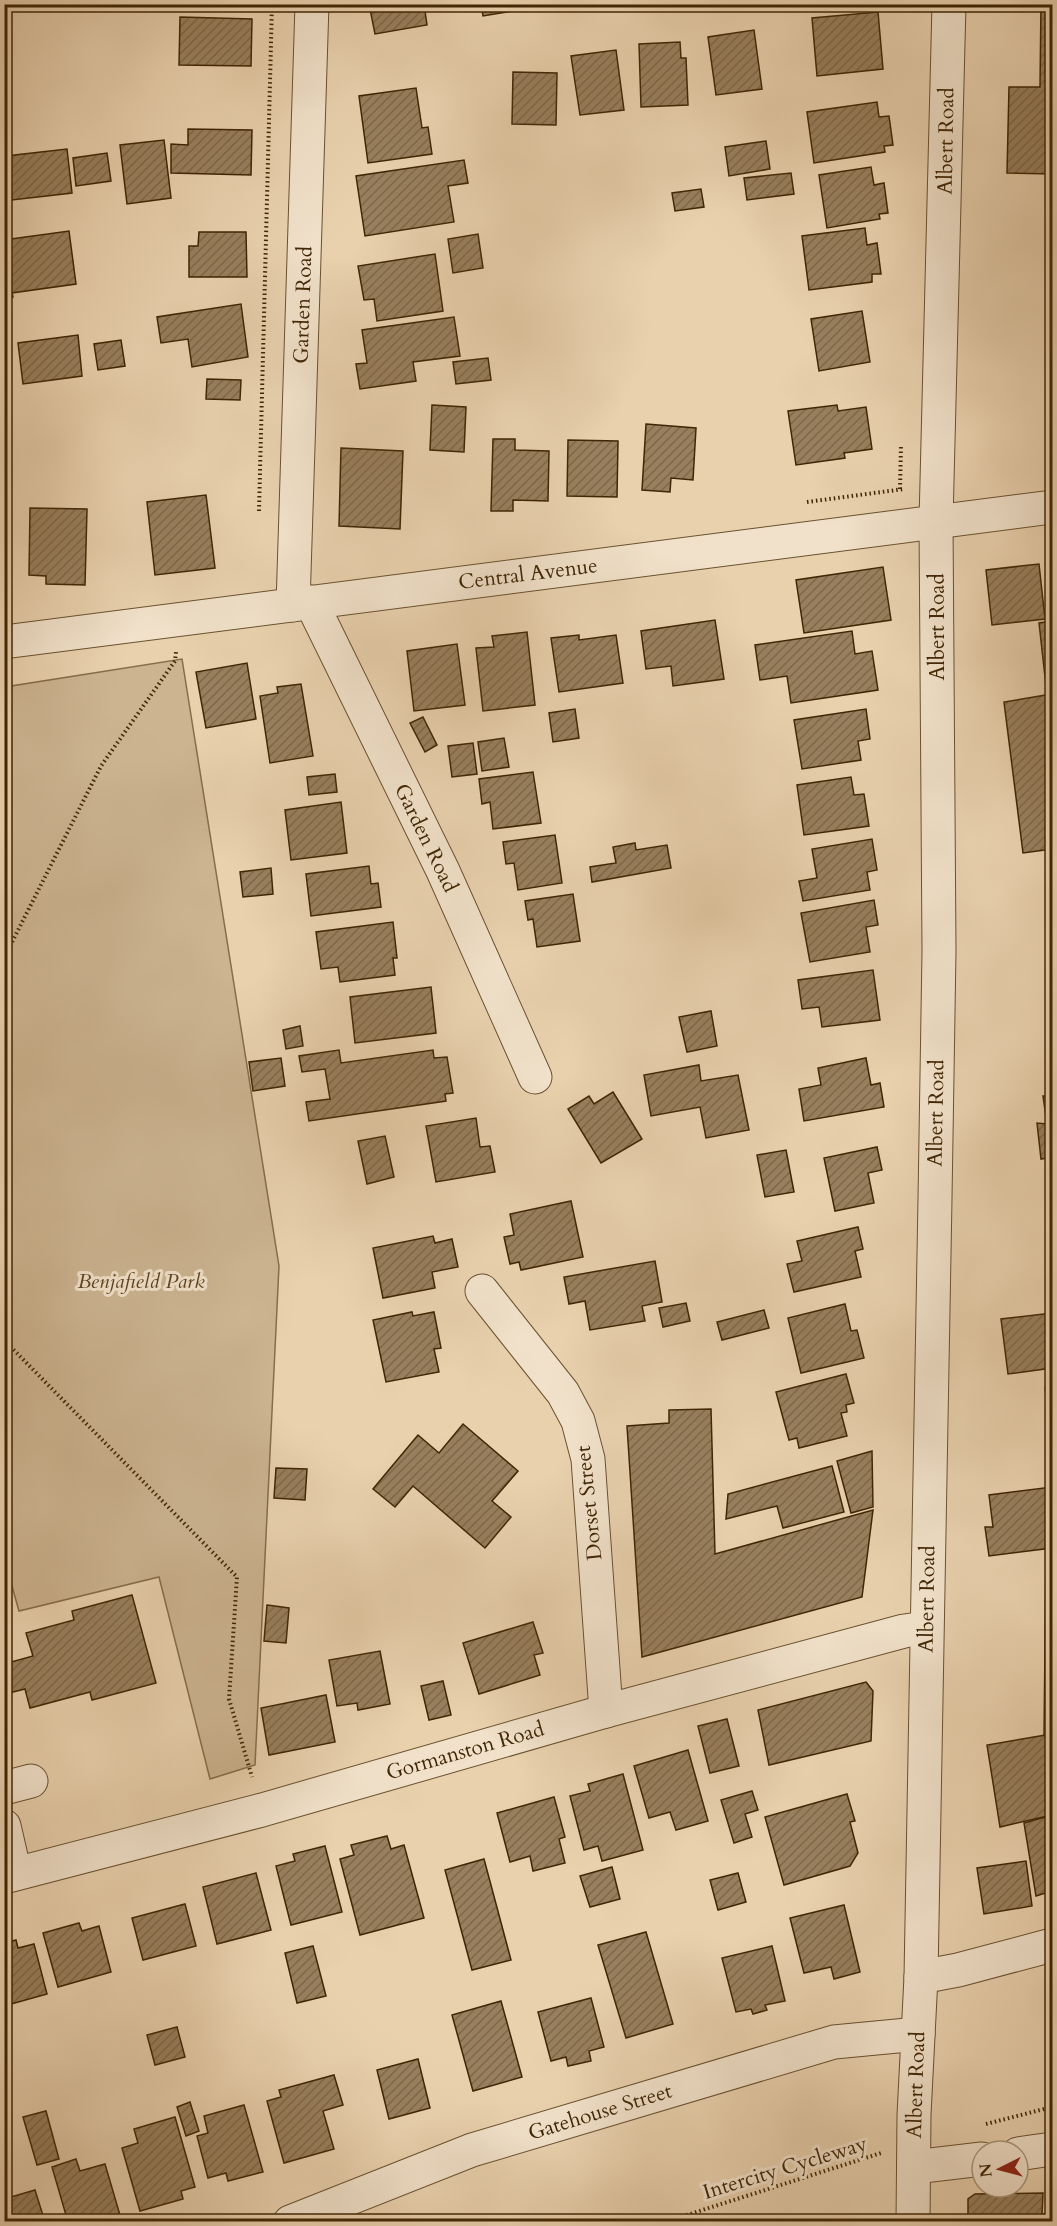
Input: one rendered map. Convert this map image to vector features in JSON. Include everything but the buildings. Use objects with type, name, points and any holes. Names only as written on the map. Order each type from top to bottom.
[{"type":"street","name":"Garden Road","points":[[312,4],[302,604],[443,871],[535,1077]]},
{"type":"street","name":"Albert Road","points":[[913,2222],[921,1977],[939,971],[936,521],[949,4]]},
{"type":"street","name":"Central Avenue","points":[[4,642],[1053,507]]},
{"type":"street","name":"Dorset Street","points":[[482,1291],[563,1393],[578,1421],[588,1459],[606,1711]]},
{"type":"street","name":"Gormanston Road","points":[[10,1876],[262,1810],[606,1711],[903,1631],[926,1628]]},
{"type":"street","points":[[4,1826],[10,1876]]},
{"type":"street","points":[[921,1977],[958,1970],[1053,1945]]},
{"type":"street","name":"Gatehouse Street","points":[[290,2222],[472,2150],[789,2055],[834,2042],[918,2034]]},
{"type":"street","points":[[1030,2152],[1053,2149]]},
{"type":"street","points":[[914,2155],[970,2158]]},
{"type":"path","points":[[259,516],[272,4]]},
{"type":"path","points":[[4,958],[101,766],[175,661],[180,619]]},
{"type":"path","points":[[4,1340],[237,1577],[229,1699],[262,1810]]},
{"type":"path","name":"Intercity Cycleway","points":[[665,2222],[914,2155]]},
{"type":"green space","name":"Benjafield Park","points":[[182,659],[279,1266],[255,1765],[210,1779],[159,1577],[19,1611],[4,1558],[5,687]]}]
